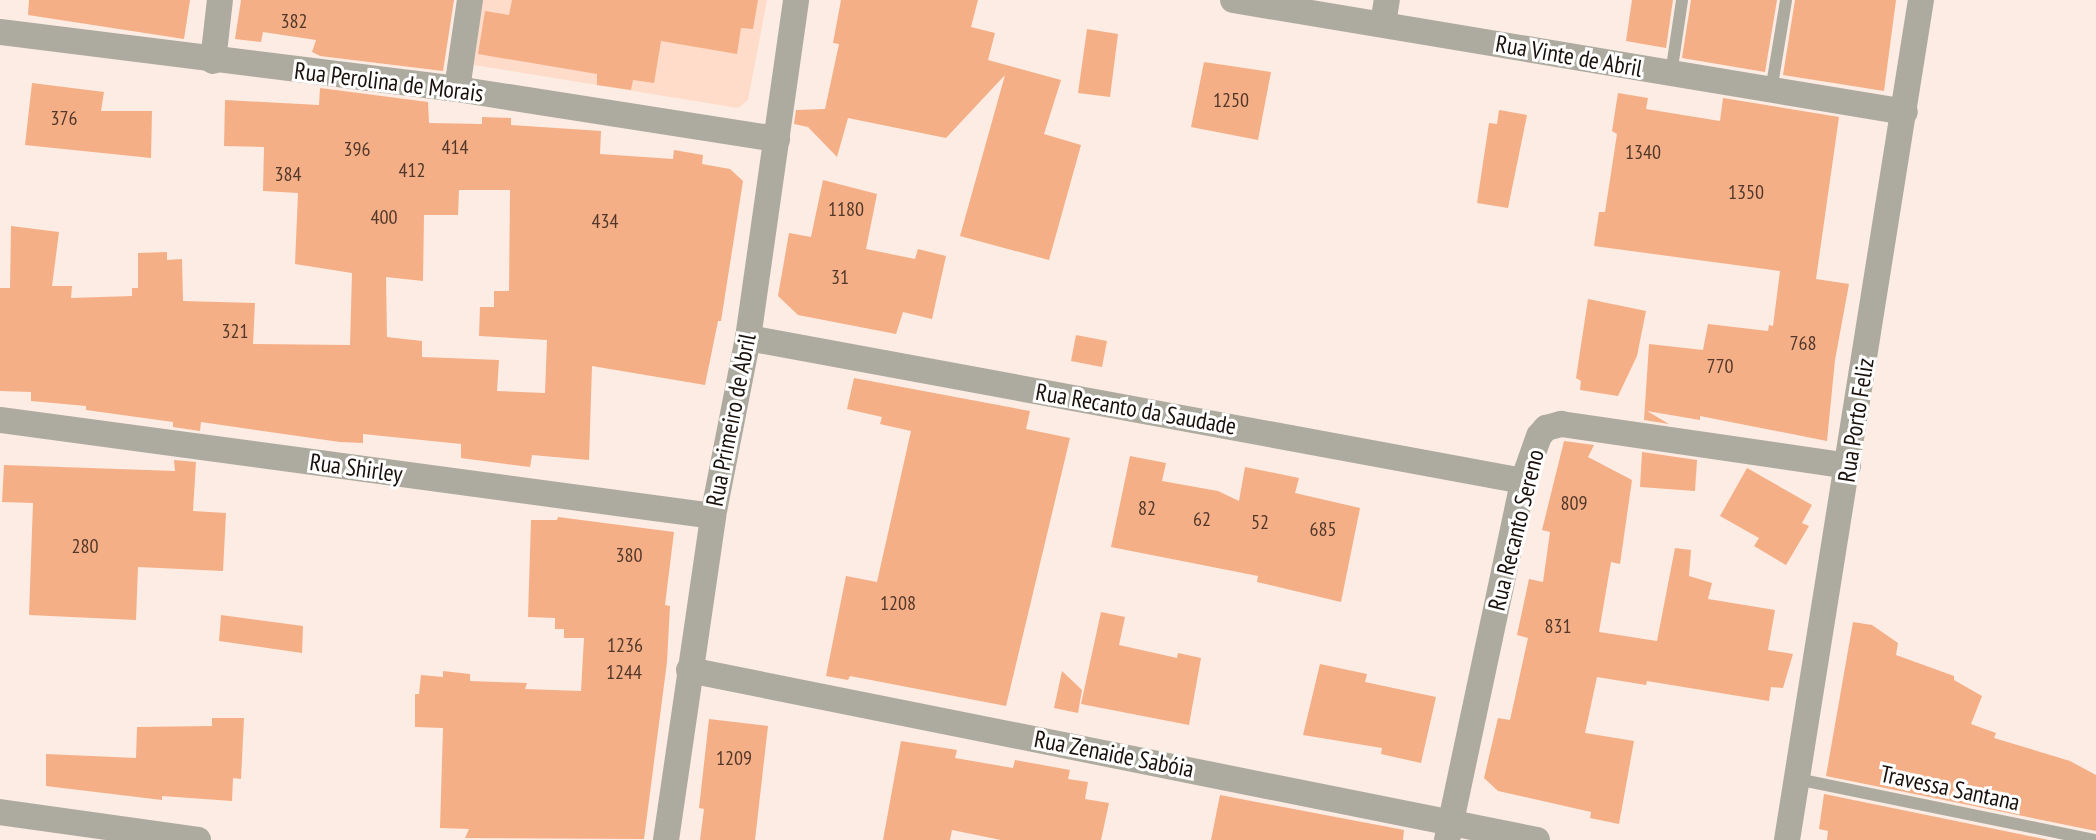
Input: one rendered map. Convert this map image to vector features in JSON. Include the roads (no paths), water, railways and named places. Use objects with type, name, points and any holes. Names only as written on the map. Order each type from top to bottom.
[{"type":"street","points":[[213,61],[220,0]]},
{"type":"street","points":[[457,89],[470,0]]},
{"type":"street","name":"Rua Primeiro de Abril","points":[[666,840],[713,516],[748,338],[796,0]]},
{"type":"street","name":"Rua Vinte de Abril","points":[[1233,0],[1385,12],[1671,74],[1905,112]]},
{"type":"street","name":"Rua Porto Feliz","points":[[1787,840],[1921,0]]},
{"type":"street","name":"Rua Perolina de Morais","points":[[0,32],[213,61],[457,89],[777,139]]},
{"type":"street","name":"Rua Recanto da Saudade","points":[[748,338],[1523,481]]},
{"type":"street","name":"Rua Shirley","points":[[0,420],[713,516]]},
{"type":"street","name":"Rua Recanto Sereno","points":[[1449,830],[1523,481],[1539,436],[1546,428],[1561,424],[1848,466]]},
{"type":"street","name":"Rua Zenaide Sabóia","points":[[689,670],[1449,830],[1537,840]]},
{"type":"street","points":[[0,812],[198,840]]},
{"type":"lane","points":[[1671,74],[1682,0]]},
{"type":"lane","points":[[1771,91],[1786,0]]},
{"type":"lane","name":"Travessa Santana","points":[[1797,779],[2094,840]]}]
